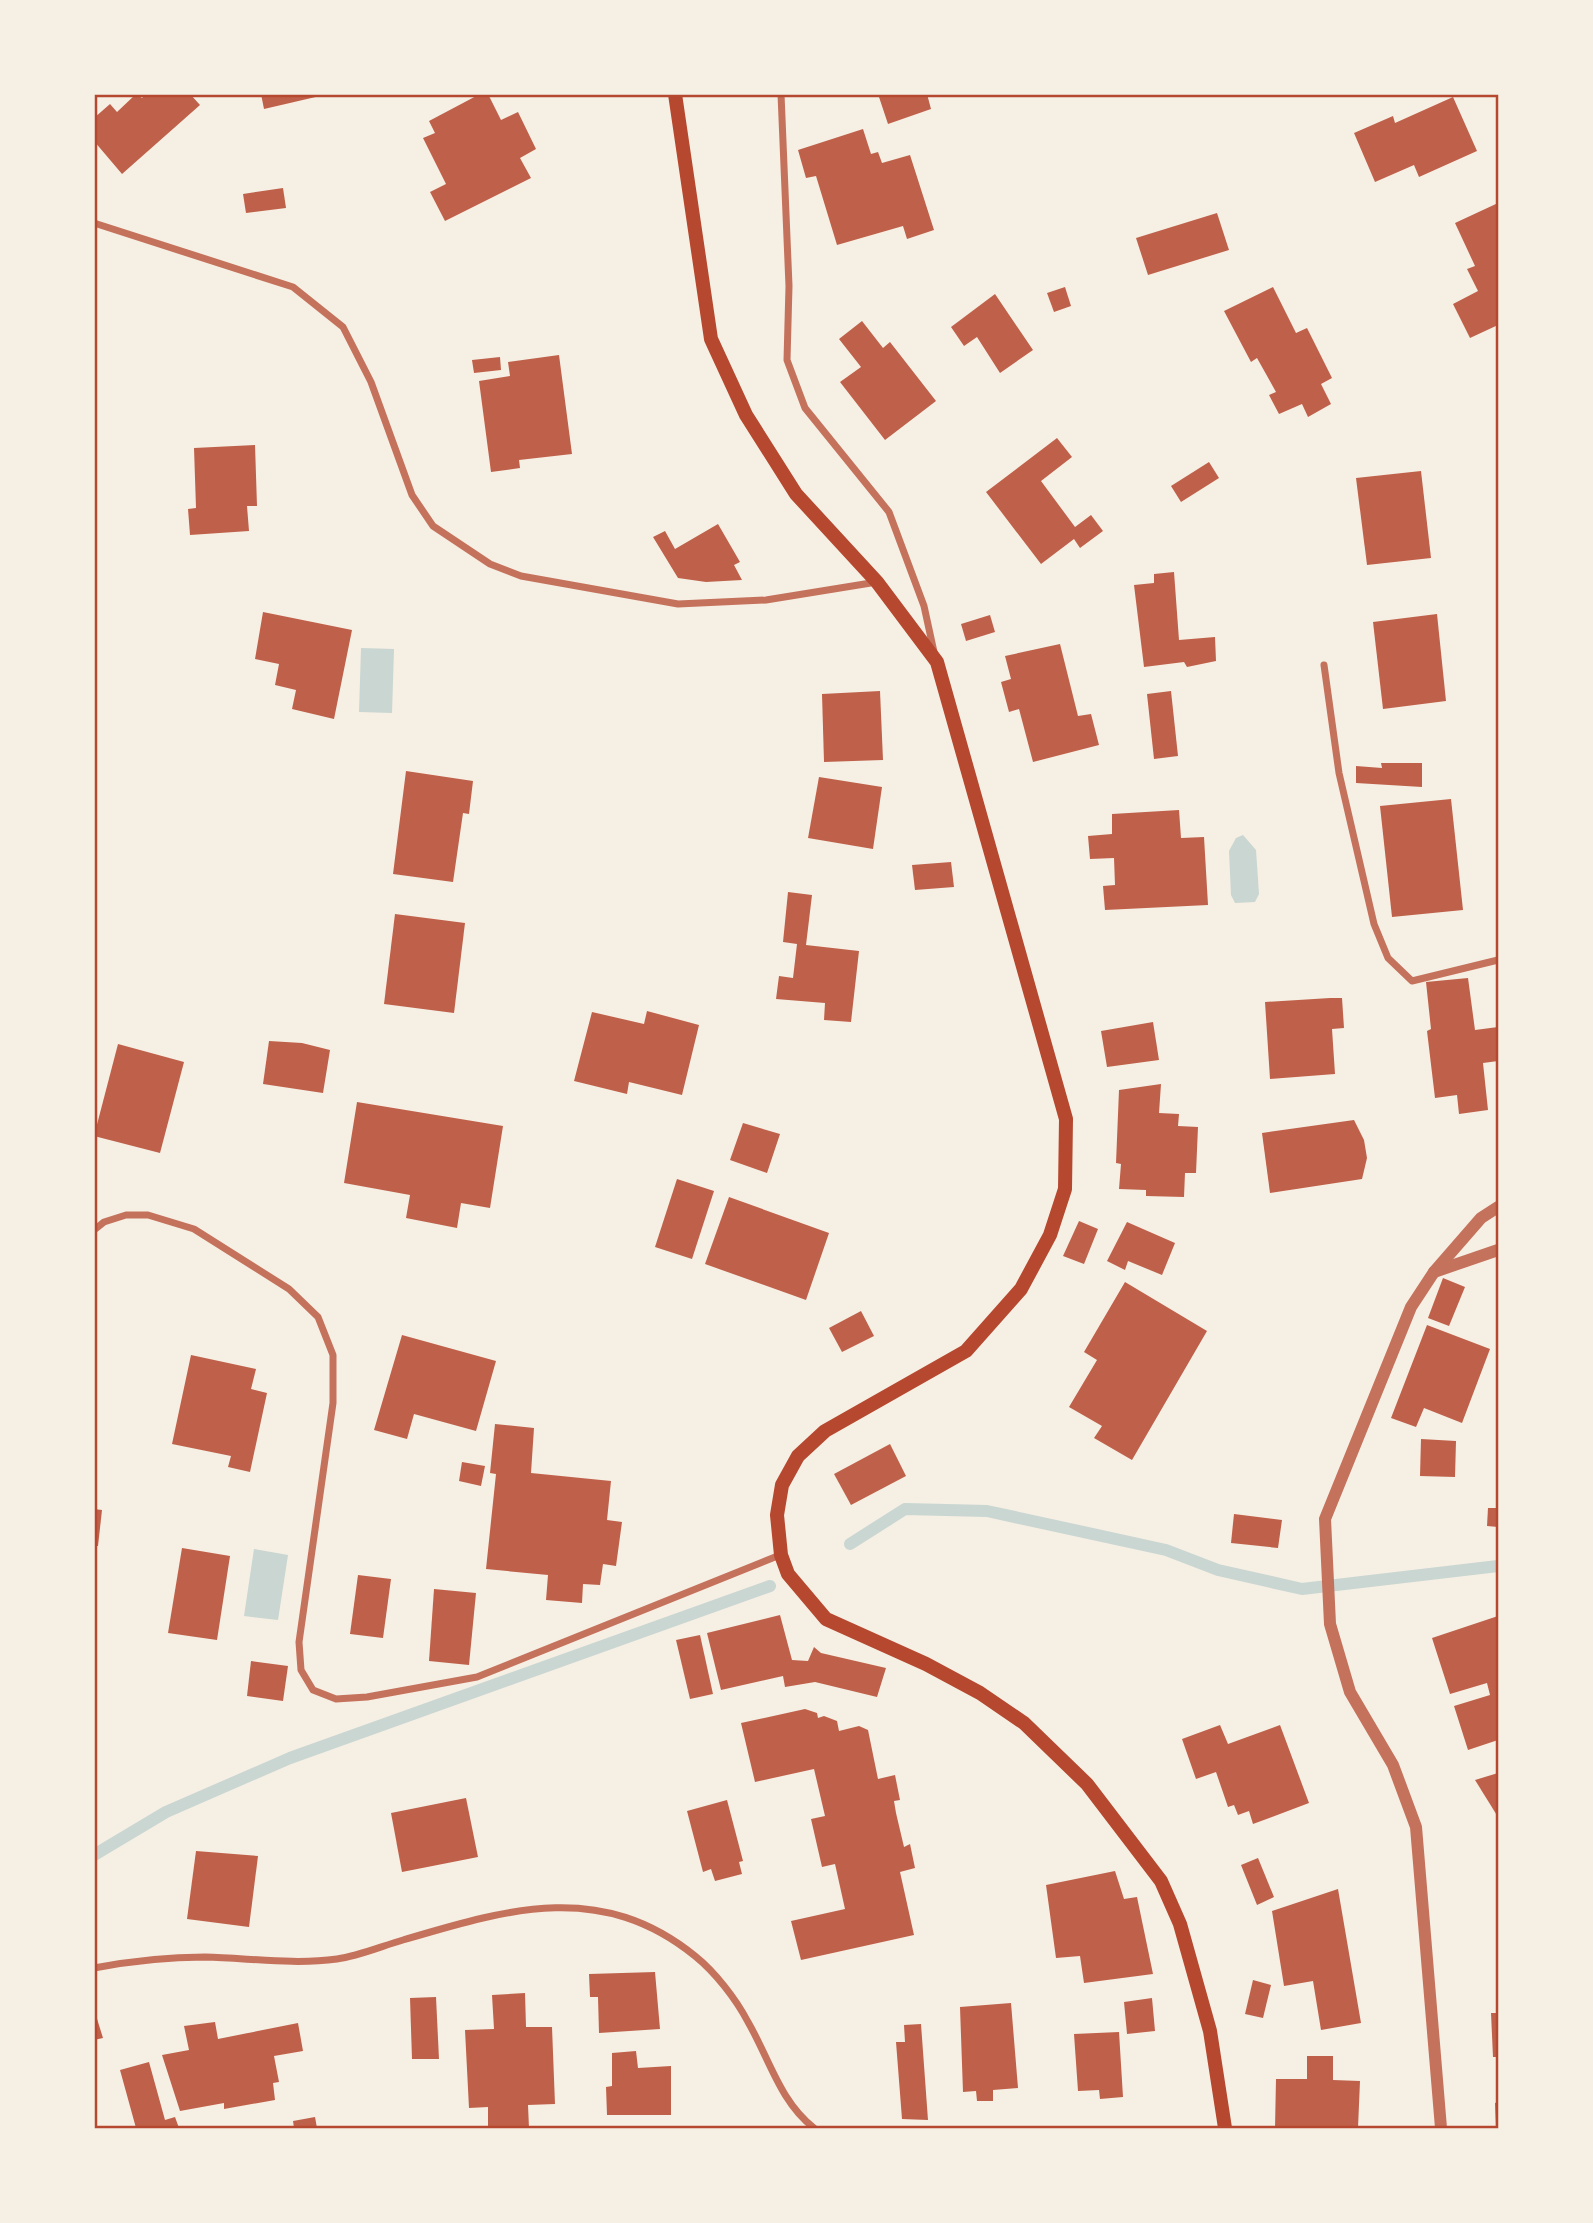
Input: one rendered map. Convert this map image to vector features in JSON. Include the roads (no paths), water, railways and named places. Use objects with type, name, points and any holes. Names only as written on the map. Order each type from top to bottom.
[{"type":"main road","points":[[675,94],[711,339],[746,415],[796,494],[877,582],[937,662],[1066,1119],[1065,1189],[1050,1235],[1021,1289],[966,1351],[825,1431],[798,1457],[782,1485],[777,1515],[781,1555],[788,1574],[826,1619],[980,1693],[1024,1723],[1087,1784],[1161,1881],[1180,1924],[1210,2031],[1224,2129]]},
{"type":"street","points":[[781,94],[789,286],[788,360],[805,408],[889,512],[923,606],[937,662]]},
{"type":"street","points":[[94,223],[293,287],[343,327],[371,382],[412,495],[433,526],[461,547],[491,564],[522,576],[678,604],[766,600],[877,582]]},
{"type":"street","points":[[1324,665],[1339,773],[1374,924],[1388,958],[1412,981],[1499,960]]},
{"type":"street","points":[[1441,2129],[1416,1827],[1393,1765],[1350,1692],[1330,1624],[1325,1519],[1411,1307],[1434,1272],[1480,1219],[1499,1208]]},
{"type":"street","points":[[94,1230],[104,1222],[126,1215],[148,1214],[194,1230],[289,1289],[318,1317],[333,1355],[333,1403],[299,1643],[301,1670],[313,1690],[336,1699],[367,1697],[477,1677],[781,1555]]},
{"type":"street","points":[[1434,1272],[1499,1250]]},
{"type":"street","points":[[94,1968],[135,1960],[338,1959],[481,1917],[556,1907],[627,1916],[696,1957],[723,1987],[747,2019],[784,2094],[796,2113],[812,2128]]},
{"type":"waterway","points":[[850,1544],[905,1509],[987,1511],[1166,1550],[1218,1570],[1302,1589],[1498,1566]]},
{"type":"waterway","points":[[94,1855],[166,1812],[290,1758],[770,1586]]}]
